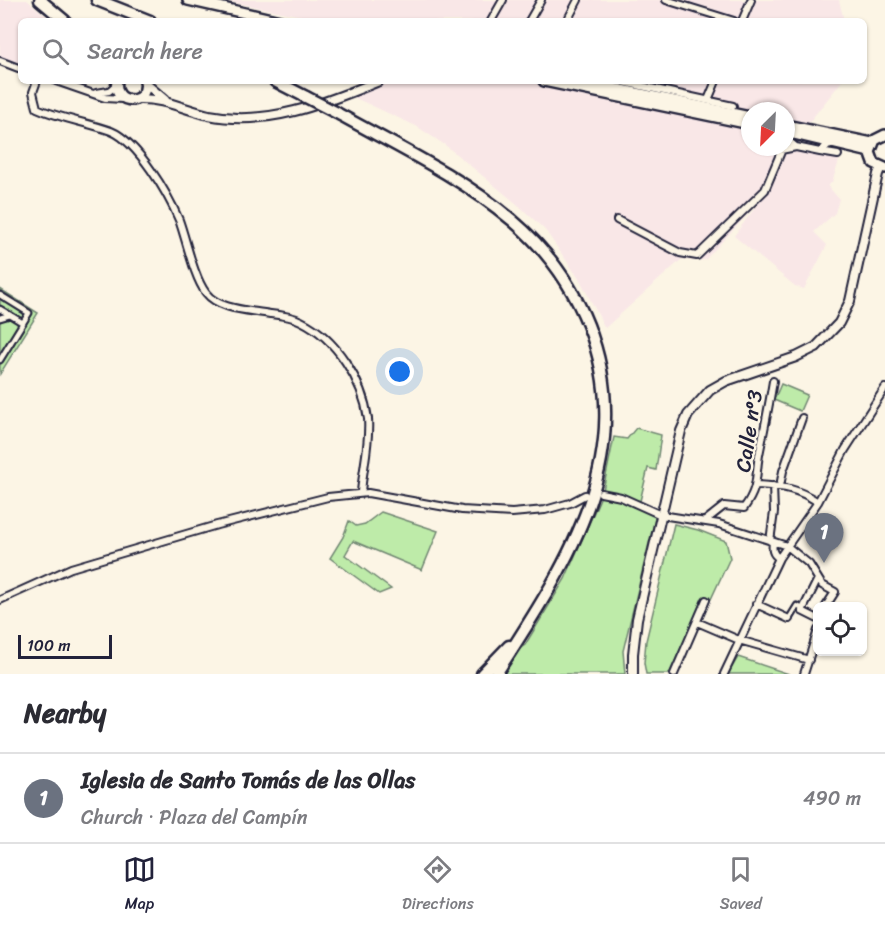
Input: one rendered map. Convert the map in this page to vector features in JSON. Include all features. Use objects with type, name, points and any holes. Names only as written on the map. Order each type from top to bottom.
[{"type":"highway","points":[[40,0],[61,18]]},
{"type":"highway","points":[[97,0],[142,18]]},
{"type":"highway","points":[[281,84],[471,189],[512,220],[549,256],[580,305],[598,352],[605,388],[606,425],[595,488],[576,540],[549,590],[496,674]]},
{"type":"highway","points":[[482,674],[519,638]]},
{"type":"main road","points":[[188,0],[267,18]]},
{"type":"main road","points":[[117,84],[120,95],[124,99],[137,99],[143,94],[145,84]]},
{"type":"main road","points":[[558,84],[741,122]]},
{"type":"main road","points":[[593,84],[741,115]]},
{"type":"main road","points":[[795,135],[871,148]]},
{"type":"main road","points":[[883,168],[872,160],[871,148],[879,137],[885,135]]},
{"type":"main road","points":[[795,136],[871,148]]},
{"type":"street","points":[[494,18],[503,0]]},
{"type":"street","points":[[532,18],[541,0]]},
{"type":"street","points":[[569,18],[578,0]]},
{"type":"street","points":[[666,0],[724,18]]},
{"type":"street","points":[[743,18],[751,0]]},
{"type":"street","points":[[0,61],[18,68]]},
{"type":"street","points":[[37,84],[33,92],[37,108],[51,115],[113,132],[133,146],[173,207],[206,293],[223,304],[299,320],[334,346],[348,367],[359,391],[368,420],[361,492]]},
{"type":"street","points":[[65,84],[105,99],[124,99]]},
{"type":"street","points":[[92,93],[109,91],[116,84]]},
{"type":"street","points":[[147,84],[166,101]]},
{"type":"street","points":[[137,99],[166,101],[209,115],[232,118],[290,114],[371,84]]},
{"type":"street","points":[[633,84],[733,106]]},
{"type":"street","points":[[708,100],[715,84]]},
{"type":"street","points":[[820,152],[831,143]]},
{"type":"street","points":[[796,147],[838,155]]},
{"type":"street","points":[[617,220],[680,253],[697,256],[765,190],[779,156]]},
{"type":"street","points":[[633,674],[637,619],[681,431],[688,415],[697,402],[710,390],[726,381],[796,357],[816,346],[839,323],[850,301],[878,174],[883,168]]},
{"type":"street","points":[[0,295],[29,313],[0,360]]},
{"type":"street","points":[[0,309],[23,323]]},
{"type":"street","points":[[0,318],[10,315]]},
{"type":"street","name":"Calle nº3","points":[[756,485],[758,459],[773,381]]},
{"type":"street","points":[[724,674],[779,558],[818,502],[845,450],[885,388]]},
{"type":"street","points":[[779,558],[772,550],[777,486],[802,418]]},
{"type":"street","points":[[705,521],[724,506],[744,508],[756,485],[777,486],[801,492],[818,502]]},
{"type":"street","points":[[0,600],[71,568],[217,525],[328,497],[361,492],[462,510],[512,513],[545,510],[570,503],[585,495]]},
{"type":"street","points":[[601,492],[621,497],[661,515],[705,521],[787,546],[809,564],[822,585],[835,592],[829,602]]},
{"type":"street","points":[[802,609],[818,579]]},
{"type":"street","points":[[674,674],[706,600]]},
{"type":"street","points":[[756,604],[789,619],[797,606],[813,616]]},
{"type":"street","points":[[697,622],[739,640],[809,660]]},
{"type":"street","points":[[804,674],[813,647]]},
{"type":"shaded area","points":[[0,0],[27,0],[48,18],[18,18],[18,66],[0,59]]},
{"type":"shaded area","points":[[220,0],[839,0],[843,18],[313,18]]},
{"type":"shaded area","points":[[366,84],[840,84],[795,137],[795,102],[741,102],[741,156],[795,156],[795,142],[842,152],[832,182],[828,186],[839,199],[835,213],[814,232],[827,245],[804,289],[795,286],[734,236],[760,201],[705,260],[682,259],[605,328],[580,280],[545,230],[445,145],[416,126],[353,97]]},
{"type":"green space","points":[[0,289],[38,313],[0,374]]},
{"type":"green space","points":[[781,384],[807,395],[800,411],[774,400]]},
{"type":"green space","points":[[636,428],[661,435],[656,470],[648,468],[640,501],[603,490],[614,437],[627,439]]},
{"type":"green space","points":[[601,496],[626,500],[656,514],[623,651],[625,674],[503,674],[514,653],[525,645],[565,579]]},
{"type":"green space","points":[[381,512],[438,531],[422,570],[353,541],[345,555],[391,589],[379,594],[330,558],[343,537],[349,521],[356,526],[365,524]]},
{"type":"green space","points":[[674,524],[726,541],[730,558],[711,599],[704,597],[669,674],[646,674],[644,663],[646,641]]},
{"type":"green space","points":[[738,657],[789,674],[728,674]]},
{"type":"place","name":"Iglesia de Santo Tomás de las Ollas","points":[[824,563]]}]
